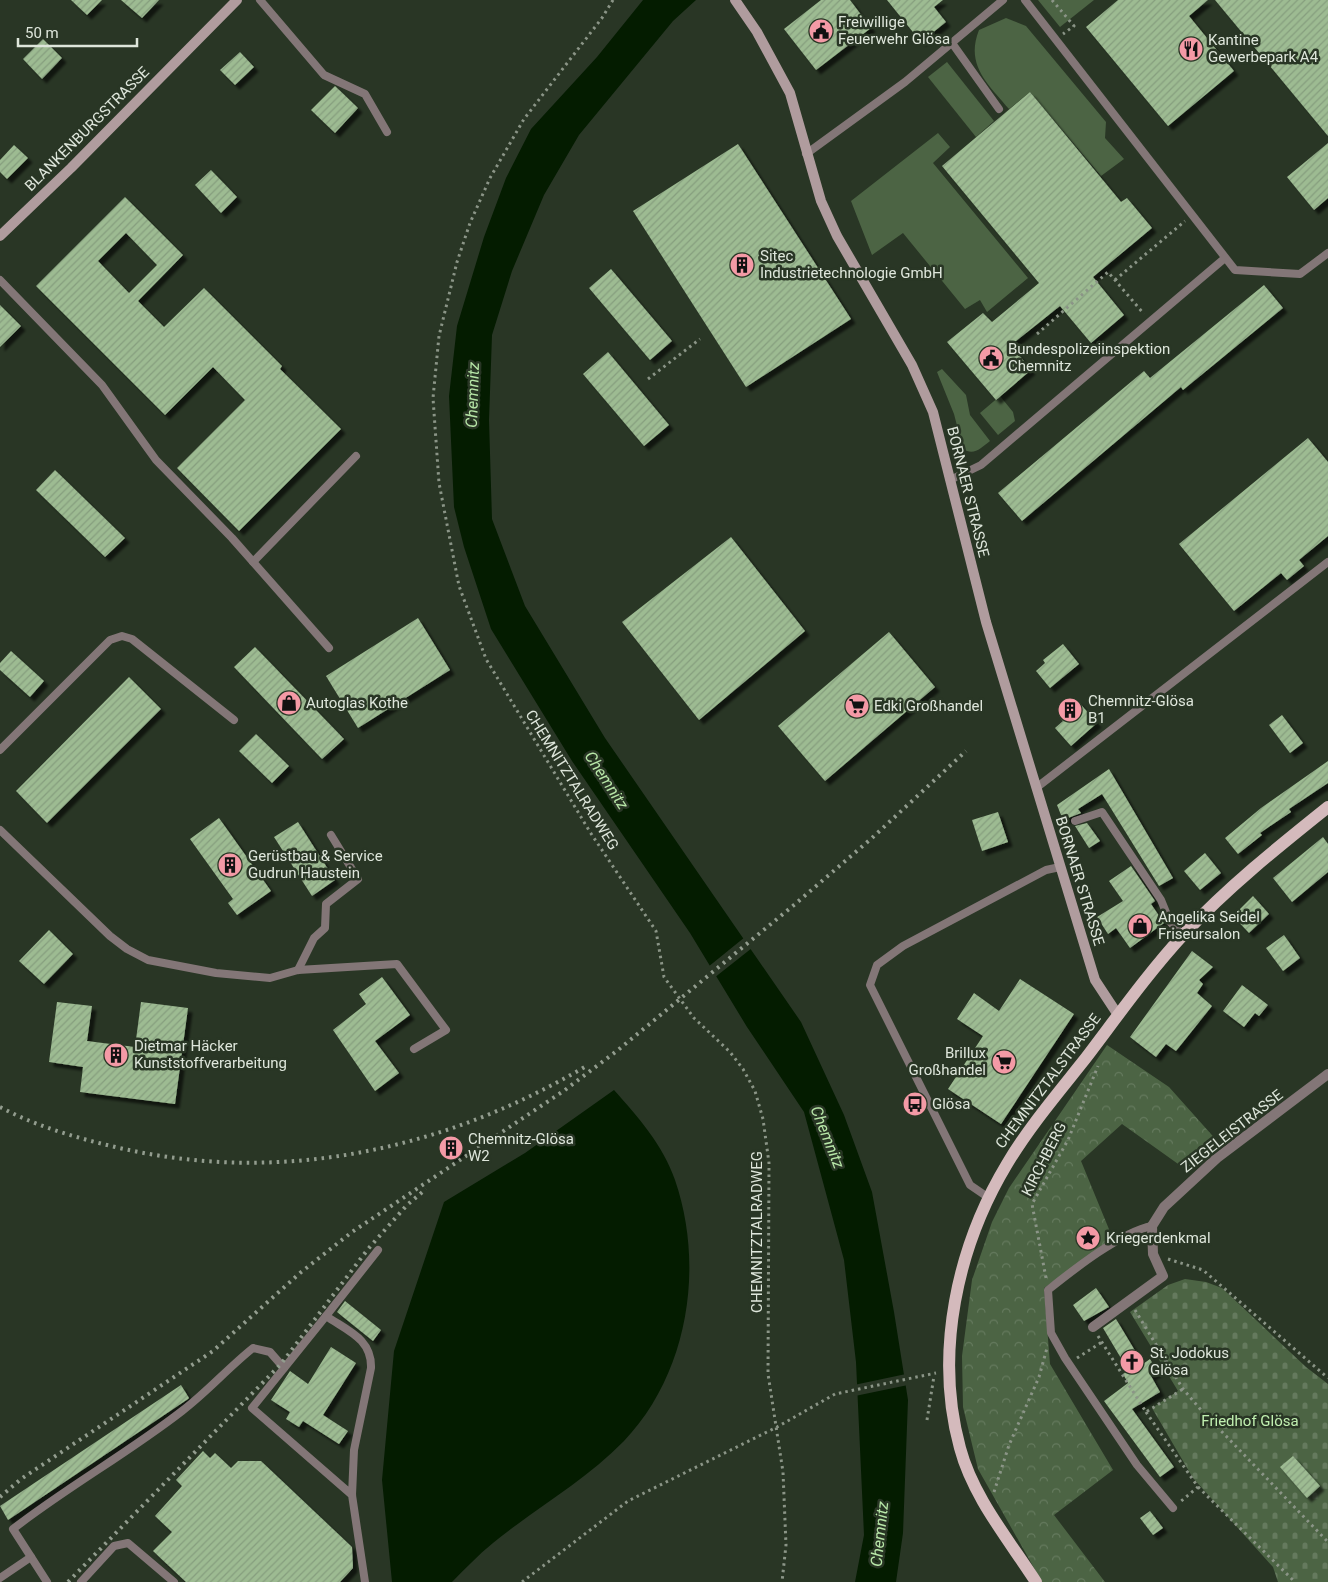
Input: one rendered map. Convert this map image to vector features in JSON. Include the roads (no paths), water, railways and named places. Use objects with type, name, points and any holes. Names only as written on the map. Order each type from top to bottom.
[{"type":"main road","name":"BLANKENBURGSTRASSE","points":[[0,236],[71,168],[237,0]]},
{"type":"main road","name":"BORNAER STRASSE","points":[[735,0],[758,32],[782,75],[792,100],[821,201],[837,236],[889,323],[923,387],[935,420],[981,602],[1095,980],[1118,1015]]},
{"type":"main road","name":"CHEMNITZTALSTRASSE","points":[[1036,1582],[988,1509],[970,1476],[960,1448],[953,1416],[950,1370],[952,1330],[957,1290],[968,1246],[1006,1165],[1026,1134],[1183,935],[1252,868],[1328,807]]},
{"type":"street","name":"ZIEGELEISTRASSE","points":[[1152,1226],[1164,1207],[1217,1158],[1328,1074]]},
{"type":"street","points":[[1093,1328],[1163,1276],[1153,1254],[1152,1226]]},
{"type":"lane","points":[[260,0],[324,75],[365,94],[386,132]]},
{"type":"lane","points":[[806,154],[905,82],[1002,0]]},
{"type":"lane","points":[[1025,0],[1235,270],[1300,274],[1328,253]]},
{"type":"lane","points":[[952,43],[999,109]]},
{"type":"lane","points":[[950,480],[981,465],[1225,258]]},
{"type":"lane","points":[[0,280],[102,385],[156,460],[253,562],[329,648]]},
{"type":"lane","points":[[253,562],[356,456]]},
{"type":"lane","points":[[1036,788],[1328,562]]},
{"type":"lane","points":[[0,750],[110,640],[122,636],[132,639],[234,720]]},
{"type":"lane","points":[[1074,820],[1102,812],[1161,900],[1170,922],[1183,935]]},
{"type":"lane","points":[[0,830],[110,936],[148,960],[216,973],[270,978],[298,970],[397,964],[446,1030],[414,1050]]},
{"type":"lane","points":[[298,970],[314,938],[325,928],[326,904],[358,879],[331,835]]},
{"type":"lane","points":[[989,1198],[970,1186],[870,985],[877,965],[903,946],[1046,870],[1060,867]]},
{"type":"lane","points":[[1152,1226],[1138,1228],[1071,1272],[1048,1290],[1051,1333],[1068,1364],[1137,1465],[1173,1508]]},
{"type":"lane","points":[[352,1495],[252,1408],[378,1250]]},
{"type":"lane","points":[[326,1316],[366,1343],[372,1354],[371,1368],[354,1450],[352,1495],[365,1582]]},
{"type":"lane","points":[[47,1582],[13,1529],[54,1497],[182,1411],[224,1371],[253,1348],[270,1352],[284,1368]]},
{"type":"lane","points":[[81,1582],[114,1546],[128,1542],[173,1582]]},
{"type":"lane","points":[[0,1578],[31,1557]]},
{"type":"water","name":"Chemnitz","points":[[643,0],[696,0],[673,21],[579,135],[544,195],[512,271],[492,335],[489,420],[492,519],[525,606],[605,738],[801,1022],[844,1115],[872,1192],[908,1400],[903,1533],[896,1582],[855,1582],[864,1535],[856,1362],[844,1260],[804,1112],[747,1027],[690,933],[572,761],[491,629],[464,547],[454,507],[449,396],[457,326],[484,237],[506,178],[531,129],[597,57]]},
{"type":"water","points":[[614,1090],[641,1121],[664,1155],[675,1180],[684,1213],[689,1248],[689,1283],[685,1318],[676,1352],[663,1384],[646,1414],[624,1441],[577,1482],[493,1543],[452,1582],[392,1582],[382,1480],[394,1351],[444,1202],[525,1153]]},
{"type":"railway","points":[[0,1497],[21,1479],[213,1351],[300,1273],[352,1232],[565,1090],[618,1050],[872,838],[966,751]]},
{"type":"railway","points":[[0,1107],[39,1125],[79,1138],[170,1157],[232,1162],[294,1161],[355,1153],[415,1140],[474,1120],[532,1095],[588,1065]]},
{"type":"railway","points":[[68,1582],[281,1364],[368,1249],[407,1205],[426,1189]]},
{"type":"place","name":"Freiwillige Feuerwehr Glösa","points":[[821,31]]},
{"type":"place","name":"Kantine Gewerbepark A4","points":[[1191,49]]},
{"type":"place","name":"Sitec Industrietechnologie GmbH","points":[[742,265]]},
{"type":"place","name":"Bundespolizeiinspektion Chemnitz","points":[[991,358]]},
{"type":"place","name":"Autoglas Kothe","points":[[289,703]]},
{"type":"place","name":"Edki Großhandel","points":[[857,706]]},
{"type":"place","name":"Chemnitz-Glösa B1","points":[[1070,710]]},
{"type":"place","name":"Gerüstbau & Service Gudrun Haustein","points":[[230,865]]},
{"type":"place","name":"Angelika Seidel Friseursalon","points":[[1140,926]]},
{"type":"place","name":"Dietmar Häcker Kunststoffverarbeitung","points":[[116,1055]]},
{"type":"place","name":"Brillux Großhandel","points":[[1004,1062]]},
{"type":"place","name":"Glösa","points":[[915,1104]]},
{"type":"place","name":"Chemnitz-Glösa W2","points":[[451,1148]]},
{"type":"place","name":"Kriegerdenkmal","points":[[1088,1238]]},
{"type":"place","name":"St. Jodokus Glösa","points":[[1132,1362]]},
{"type":"park label","name":"Friedhof Glösa","points":[[1250,1421]]}]
